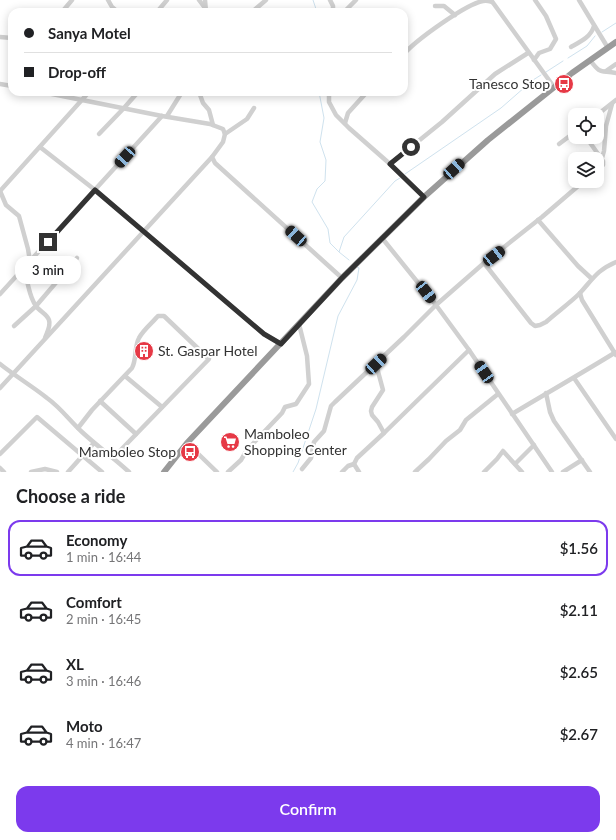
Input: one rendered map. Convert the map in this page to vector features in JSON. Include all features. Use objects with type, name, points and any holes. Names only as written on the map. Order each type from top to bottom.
[{"type":"highway","points":[[164,472],[187,443],[342,278],[424,197],[488,140],[554,87],[616,42]]},
{"type":"street","points":[[65,8],[72,0]]},
{"type":"street","points":[[257,8],[266,0]]},
{"type":"street","points":[[348,8],[356,0]]},
{"type":"street","points":[[408,50],[415,42],[455,15],[481,2],[488,0],[492,1],[528,53],[554,87]]},
{"type":"street","points":[[534,60],[539,53],[550,49],[556,39],[546,16],[535,0]]},
{"type":"street","points":[[579,0],[608,48]]},
{"type":"street","points":[[435,6],[444,6],[455,15]]},
{"type":"street","points":[[571,48],[590,34],[594,26]]},
{"type":"street","points":[[390,164],[442,122],[495,74],[528,53]]},
{"type":"street","points":[[590,60],[598,71],[616,73]]},
{"type":"street","points":[[606,71],[616,64]]},
{"type":"street","points":[[0,388],[212,157],[223,142],[225,134],[222,128],[213,125],[62,96]]},
{"type":"street","points":[[30,261],[19,216],[6,205],[0,191],[85,96]]},
{"type":"street","points":[[99,134],[134,96]]},
{"type":"street","points":[[0,294],[164,116],[179,96]]},
{"type":"street","points":[[200,96],[203,103],[209,110],[213,125]]},
{"type":"street","points":[[329,96],[330,105],[335,113],[424,197]]},
{"type":"street","points":[[345,123],[348,113],[363,96]]},
{"type":"street","points":[[604,110],[616,100]]},
{"type":"street","points":[[604,152],[606,126],[612,104]]},
{"type":"street","points":[[225,134],[247,119],[254,108]]},
{"type":"street","points":[[559,144],[568,137]]},
{"type":"street","points":[[591,144],[597,152]]},
{"type":"street","points":[[40,147],[95,190],[264,334],[281,344]]},
{"type":"street","points":[[212,157],[215,163],[342,278]]},
{"type":"street","points":[[302,469],[311,458],[314,442],[324,431],[331,406],[376,364],[436,304],[576,188]]},
{"type":"street","points":[[538,220],[578,266],[591,278]]},
{"type":"street","points":[[382,238],[436,304],[552,472]]},
{"type":"street","points":[[14,326],[36,306],[77,258]]},
{"type":"street","points":[[484,263],[531,323],[535,326],[546,322],[580,293],[591,278],[606,266],[616,262]]},
{"type":"street","points":[[26,266],[30,292],[40,312],[49,320],[49,327],[44,340]]},
{"type":"street","points":[[512,414],[616,353],[582,300],[580,293]]},
{"type":"street","points":[[78,428],[88,414],[133,366],[139,337],[158,316],[164,316],[209,359],[113,458]]},
{"type":"street","points":[[228,472],[241,460],[247,450],[282,413],[285,407],[296,404],[309,384],[307,356],[299,324]]},
{"type":"street","points":[[342,472],[348,466],[354,464],[357,458],[469,350]]},
{"type":"street","points":[[0,364],[12,374],[48,398],[94,443],[129,472]]},
{"type":"street","points":[[376,364],[383,390],[372,406],[371,411],[384,433]]},
{"type":"street","points":[[125,376],[162,407]]},
{"type":"street","points":[[574,378],[616,440]]},
{"type":"street","points":[[546,393],[550,412],[554,421],[590,472]]},
{"type":"street","points":[[415,472],[446,441],[460,430],[466,420],[498,394]]},
{"type":"street","points":[[100,401],[136,434]]},
{"type":"street","points":[[0,454],[37,417],[102,472]]},
{"type":"street","points":[[68,472],[94,443]]},
{"type":"street","points":[[187,443],[217,472]]},
{"type":"street","points":[[515,464],[534,445]]},
{"type":"street","points":[[484,472],[503,451],[522,472]]},
{"type":"street","points":[[563,472],[582,460]]},
{"type":"street","points":[[354,464],[359,472]]},
{"type":"street","points":[[0,468],[4,472]]},
{"type":"street","points":[[31,472],[45,469],[57,472]]},
{"type":"waterway","points":[[313,0],[316,8]]},
{"type":"waterway","points":[[602,32],[616,23]]},
{"type":"waterway","points":[[568,58],[587,46],[595,36]]},
{"type":"waterway","points":[[546,72],[563,61]]},
{"type":"waterway","points":[[405,174],[501,108],[533,80],[541,75]]},
{"type":"waterway","points":[[320,96],[324,118],[320,142],[326,160],[325,181],[317,189],[312,202],[328,229],[330,243],[339,252]]},
{"type":"waterway","points":[[349,260],[339,252],[344,237],[395,181],[400,178]]},
{"type":"waterway","points":[[293,472],[298,463],[316,409],[338,316],[357,280],[359,268],[357,267]]},
{"type":"place","name":"Tanesco Stop","points":[[564,84]]},
{"type":"place","name":"St. Gaspar Hotel","points":[[144,351]]},
{"type":"place","name":"Mamboleo Shopping Center","points":[[230,442]]},
{"type":"place","name":"Mamboleo Stop","points":[[190,452]]},
{"type":"route","points":[[48,242],[95,190],[264,334],[281,344],[342,278],[424,197],[390,164],[411,147]]}]
